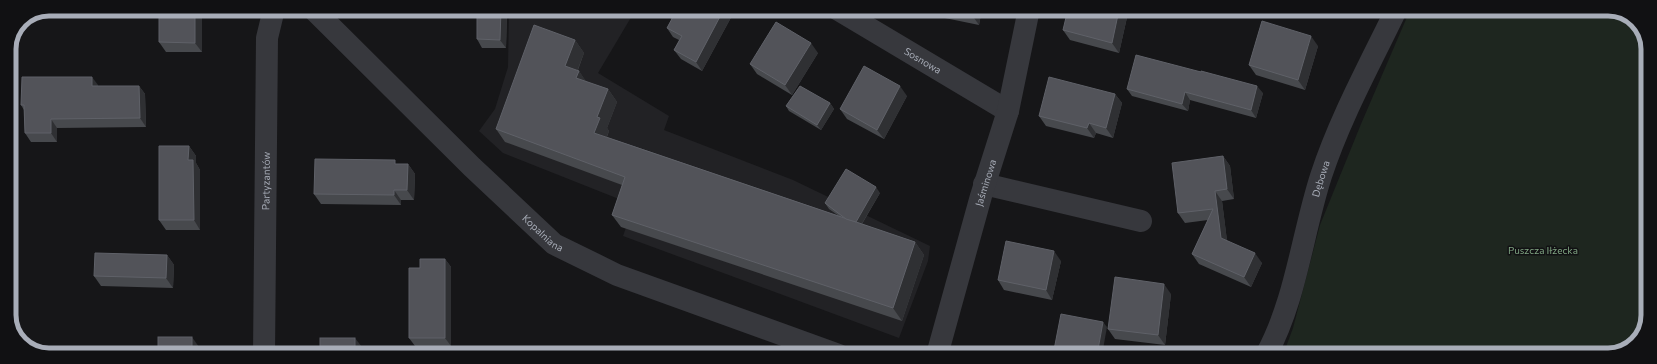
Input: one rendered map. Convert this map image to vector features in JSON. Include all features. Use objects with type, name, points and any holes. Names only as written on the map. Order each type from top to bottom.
[{"type":"street","name":"Partyzantów","points":[[264,348],[267,38],[272,16]]},
{"type":"street","name":"Kopalniana","points":[[320,16],[472,167],[554,244],[617,275],[820,348]]},
{"type":"street","name":"Sosnowa","points":[[849,16],[1008,111]]},
{"type":"street","name":"Jaśminowa","points":[[939,348],[984,184],[1008,111],[1028,16]]},
{"type":"street","name":"Dębowa","points":[[1269,348],[1285,312],[1312,206],[1331,149],[1393,16]]},
{"type":"street","points":[[984,184],[1141,221]]},
{"type":"shaded area","points":[[509,16],[632,16],[598,73],[669,116],[664,130],[793,180],[930,246],[928,261],[899,338],[623,236],[634,205],[503,153],[479,131],[495,109],[508,67]]},
{"type":"green space","name":"Puszcza Iłżecka","points":[[1407,16],[1608,16],[1624,20],[1628,23],[1637,33],[1641,47],[1641,315],[1637,331],[1633,337],[1622,345],[1612,348],[1286,348],[1293,328],[1320,225]]},
{"type":"building","points":[[159,16],[195,16],[195,43],[159,42]]},
{"type":"building","points":[[477,16],[501,16],[500,40],[477,39]]},
{"type":"building","points":[[673,16],[720,16],[696,62],[674,50],[682,36],[667,28]]},
{"type":"building","points":[[1066,16],[1118,16],[1112,43],[1063,30]]},
{"type":"building","points":[[1262,21],[1311,36],[1298,80],[1249,65]]},
{"type":"building","points":[[776,22],[811,43],[785,85],[750,64]]},
{"type":"building","points":[[534,25],[575,40],[565,66],[579,71],[576,78],[608,89],[597,117],[600,118],[594,133],[915,242],[893,308],[612,215],[625,177],[496,129]]},
{"type":"building","points":[[1136,55],[1257,86],[1251,110],[1185,92],[1182,104],[1127,89]]},
{"type":"building","points":[[864,66],[900,86],[877,130],[840,109]]},
{"type":"building","points":[[22,77],[92,77],[92,86],[139,86],[140,118],[51,119],[51,133],[25,133],[24,105],[21,105]]},
{"type":"building","points":[[1049,77],[1115,94],[1106,128],[1089,123],[1087,128],[1039,116]]},
{"type":"building","points":[[800,86],[830,103],[817,125],[786,106]]},
{"type":"building","points":[[159,146],[189,146],[188,160],[193,160],[194,220],[159,220]]},
{"type":"building","points":[[1223,156],[1227,189],[1215,191],[1221,238],[1255,253],[1244,277],[1192,254],[1213,209],[1178,213],[1172,163]]},
{"type":"building","points":[[315,159],[395,160],[395,164],[408,164],[407,190],[394,190],[394,195],[314,194]]},
{"type":"building","points":[[846,169],[876,187],[856,222],[846,219],[825,203]]},
{"type":"building","points":[[1006,241],[1054,251],[1046,290],[998,280]]},
{"type":"building","points":[[95,253],[167,255],[166,278],[94,276]]},
{"type":"building","points":[[420,259],[445,259],[445,338],[409,338],[409,268],[420,268]]},
{"type":"building","points":[[1115,277],[1164,284],[1158,335],[1108,329]]},
{"type":"building","points":[[1061,314],[1103,322],[1098,348],[1054,348]]},
{"type":"building","points":[[158,337],[192,337],[192,348],[158,348]]},
{"type":"building","points":[[320,338],[355,338],[355,348],[320,348]]}]
